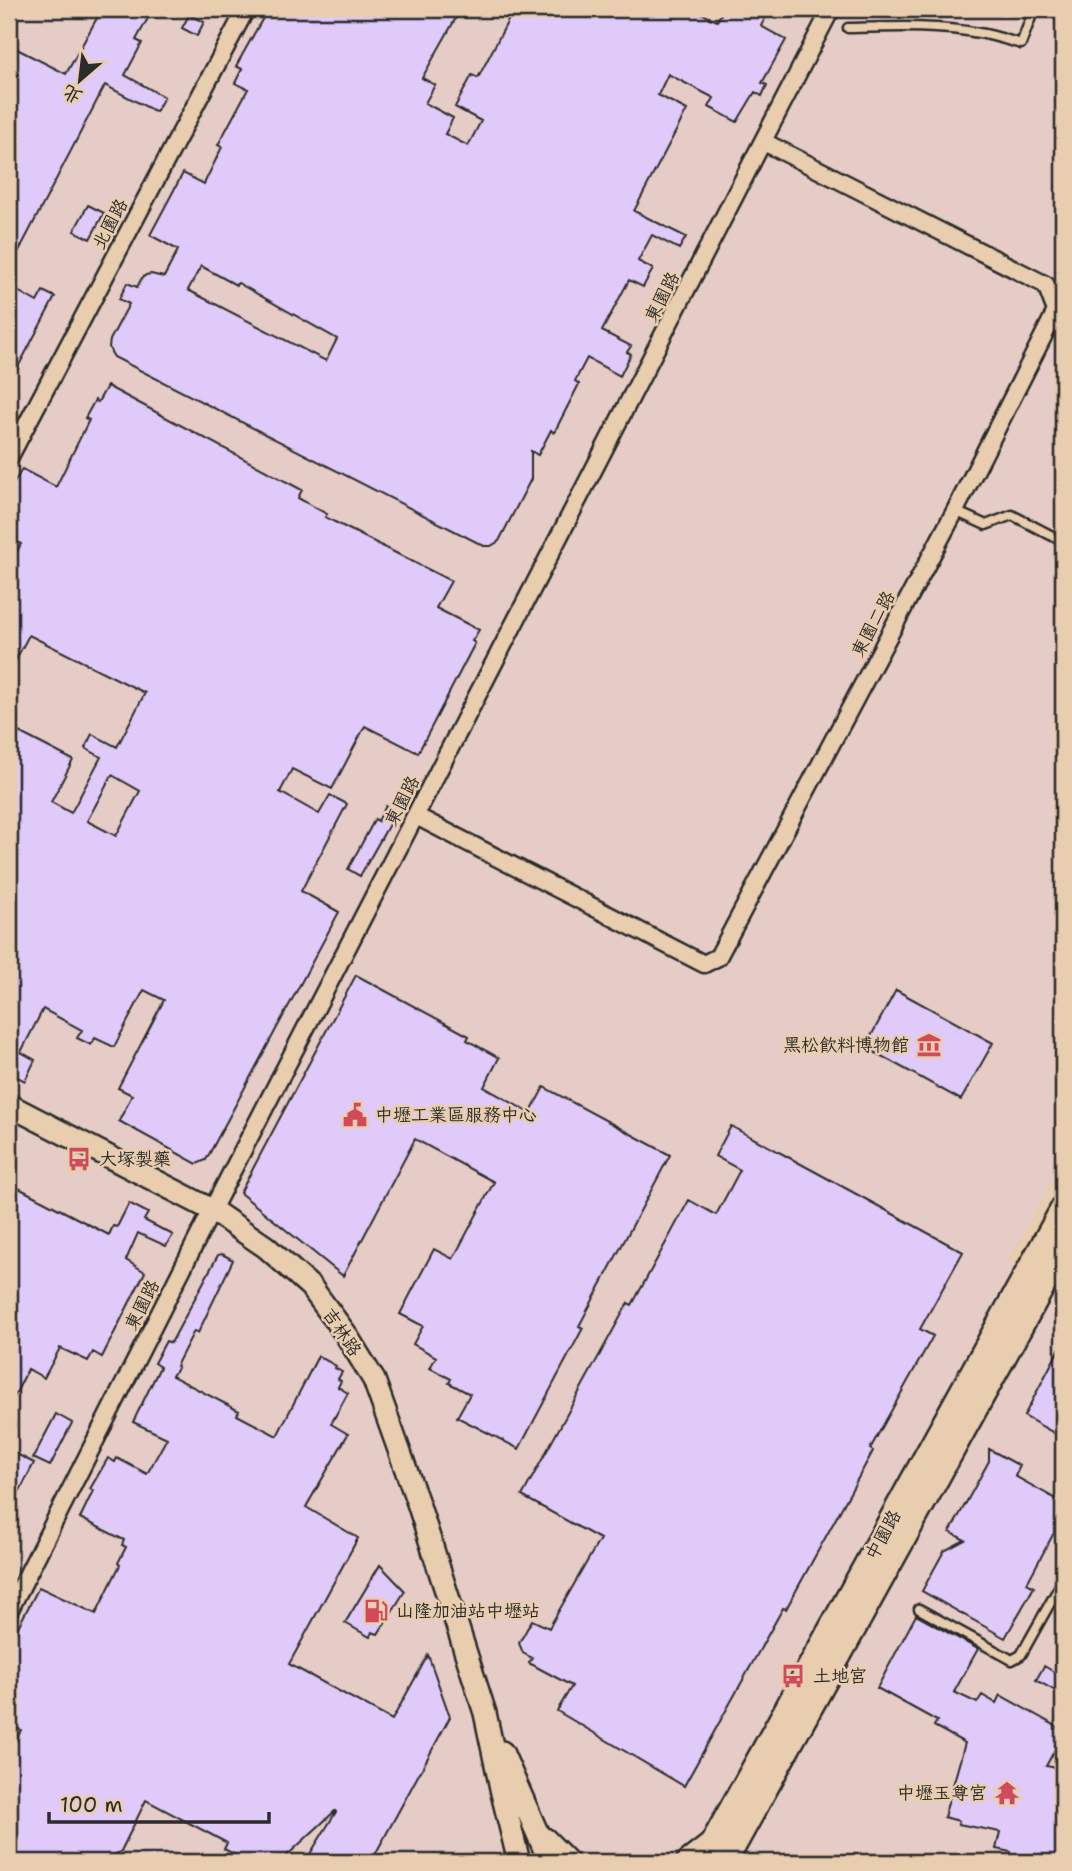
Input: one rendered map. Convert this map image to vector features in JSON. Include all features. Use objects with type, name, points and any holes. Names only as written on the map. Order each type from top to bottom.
[{"type":"main road","name":"中園路","points":[[725,1862],[1054,1263],[1063,1208]]},
{"type":"main road","name":"中園路","points":[[702,1862],[1054,1263]]},
{"type":"street","name":"北園路","points":[[9,458],[246,9]]},
{"type":"street","name":"東園路","points":[[9,1611],[212,1210],[831,9]]},
{"type":"street","name":"東園二路","points":[[416,816],[704,964],[718,957],[955,511],[1056,311],[1046,285],[764,142]]},
{"type":"street","name":"吉林路","points":[[9,1105],[212,1210],[266,1247],[311,1287],[345,1334],[374,1380],[419,1506],[485,1713],[519,1862]]},
{"type":"street","name":"吉林路","points":[[485,1713],[550,1862]]},
{"type":"street","points":[[538,1833],[568,1862]]},
{"type":"street","points":[[687,1862],[715,1841]]},
{"type":"lane","points":[[848,28],[916,26],[981,33],[1021,44],[1034,9]]},
{"type":"lane","points":[[955,511],[986,526],[1012,515],[1062,541]]},
{"type":"lane","points":[[919,1609],[1012,1660],[1021,1656],[1063,1580]]},
{"type":"shaded area","points":[[9,9],[1063,9],[1063,1161],[1008,1260],[1063,1290],[1063,1862],[9,1862]]},
{"type":"building","points":[[102,9],[153,9],[136,40],[142,43],[125,75],[164,97],[156,112],[105,85],[9,270],[9,45],[66,74]]},
{"type":"building","points":[[268,9],[461,9],[422,78],[435,85],[425,103],[453,118],[445,134],[468,146],[481,121],[455,107],[472,75],[478,78],[514,9],[693,9],[717,21],[724,9],[770,9],[761,26],[786,40],[762,83],[767,85],[762,96],[755,92],[737,122],[709,107],[714,98],[668,74],[658,95],[687,110],[634,211],[686,237],[679,249],[652,235],[638,261],[653,269],[643,287],[629,280],[602,331],[631,346],[627,352],[631,354],[620,376],[587,358],[575,381],[579,384],[554,433],[551,430],[538,455],[531,451],[531,479],[499,541],[491,546],[484,546],[114,357],[111,352],[110,340],[129,304],[119,299],[127,283],[137,287],[146,275],[164,277],[178,250],[150,235],[183,173],[204,184],[222,147],[218,145],[248,89],[235,83],[242,69],[236,66]],"holes":[[[201,266],[236,285],[238,283],[337,339],[326,361],[188,290]]]},
{"type":"building","points":[[189,15],[204,22],[197,36],[182,28]]},
{"type":"building","points":[[88,205],[104,213],[90,239],[74,231]]},
{"type":"building","points":[[9,286],[37,302],[43,291],[55,297],[17,369],[9,365]]},
{"type":"building","points":[[107,386],[302,490],[298,498],[327,514],[325,517],[451,581],[436,608],[479,630],[472,641],[475,643],[418,753],[365,726],[332,789],[292,769],[280,792],[319,814],[330,795],[347,804],[301,891],[339,912],[206,1160],[197,1164],[119,1121],[132,1095],[118,1088],[164,1000],[144,990],[114,1047],[95,1038],[91,1045],[77,1038],[82,1030],[43,1009],[21,1052],[35,1060],[25,1081],[10,1073],[9,1075],[9,727],[73,760],[51,802],[71,813],[101,757],[85,748],[92,734],[117,747],[145,693],[29,635],[9,672],[9,566],[21,544],[9,538],[9,501],[14,490],[11,488],[22,469],[56,487],[89,420],[85,418],[95,400],[98,402]],"holes":[[[112,775],[140,791],[116,836],[87,821]]]},
{"type":"building","points":[[386,806],[396,812],[360,876],[348,869],[375,819],[378,821]]},
{"type":"building","points":[[356,975],[469,1036],[467,1040],[499,1058],[484,1087],[530,1113],[544,1087],[670,1155],[579,1326],[583,1328],[519,1449],[457,1417],[470,1394],[449,1383],[451,1379],[430,1368],[436,1357],[413,1344],[423,1326],[400,1314],[434,1249],[453,1259],[494,1182],[415,1139],[343,1276],[240,1193]]},
{"type":"building","name":"黑松飲料博物館","points":[[896,990],[993,1043],[961,1100],[865,1047]]},
{"type":"building","points":[[731,1126],[963,1252],[920,1329],[933,1336],[870,1449],[873,1451],[684,1786],[557,1711],[572,1686],[529,1663],[532,1658],[523,1653],[519,1643],[532,1620],[549,1628],[600,1539],[522,1496],[628,1303],[632,1305],[689,1200],[716,1215],[740,1170],[715,1156]]},
{"type":"building","points":[[9,1183],[109,1235],[113,1226],[117,1227],[129,1203],[148,1213],[144,1220],[173,1235],[166,1246],[138,1233],[126,1260],[145,1272],[102,1357],[93,1352],[88,1361],[60,1348],[44,1378],[28,1369],[9,1407]]},
{"type":"building","points":[[222,1254],[233,1260],[198,1333],[194,1331],[172,1376],[239,1411],[237,1415],[277,1436],[318,1356],[342,1372],[338,1387],[348,1393],[331,1424],[348,1434],[306,1507],[358,1538],[289,1664],[392,1720],[428,1655],[450,1717],[371,1862],[305,1862],[335,1811],[280,1862],[249,1862],[224,1849],[227,1843],[146,1800],[121,1851],[103,1862],[89,1858],[87,1862],[9,1862],[9,1754],[21,1730],[9,1724],[9,1644],[39,1587],[96,1614],[126,1547],[122,1545],[124,1540],[80,1518],[93,1491],[90,1489],[108,1458],[115,1462],[117,1458],[147,1474],[167,1438],[133,1422],[160,1367],[154,1363],[166,1341],[171,1343],[218,1255]]},
{"type":"building","points":[[1063,1342],[1063,1438],[1024,1416]]},
{"type":"building","points":[[56,1414],[72,1423],[50,1466],[33,1458]]},
{"type":"building","points":[[989,1449],[1020,1466],[1015,1476],[1063,1503],[1063,1516],[1027,1583],[1034,1587],[1005,1638],[922,1591],[944,1551],[965,1540],[950,1532],[989,1461]]},
{"type":"building","points":[[9,1450],[34,1463],[9,1512]]},
{"type":"building","points":[[380,1565],[405,1591],[378,1634],[372,1632],[370,1637],[345,1623]]},
{"type":"building","points":[[916,1615],[978,1649],[954,1692],[977,1703],[982,1695],[996,1703],[1000,1695],[1063,1730],[1063,1735],[1046,1766],[1063,1769],[1063,1840],[1059,1862],[1010,1862],[1011,1852],[996,1849],[1000,1832],[958,1824],[959,1821],[944,1817],[965,1743],[934,1726],[937,1721],[877,1688]]},
{"type":"building","points":[[1044,1666],[1063,1677],[1063,1695],[1036,1680]]},
{"type":"place","name":"黑松飲料博物館","points":[[929,1045]]},
{"type":"place","name":"中壢工業區服務中心","points":[[355,1115]]},
{"type":"place","name":"大塚製藥","points":[[79,1159]]},
{"type":"place","name":"山隆加油站中壢站","points":[[376,1611]]},
{"type":"place","name":"土地宮","points":[[793,1676]]},
{"type":"place","name":"中壢玉尊宮","points":[[1007,1793]]}]
